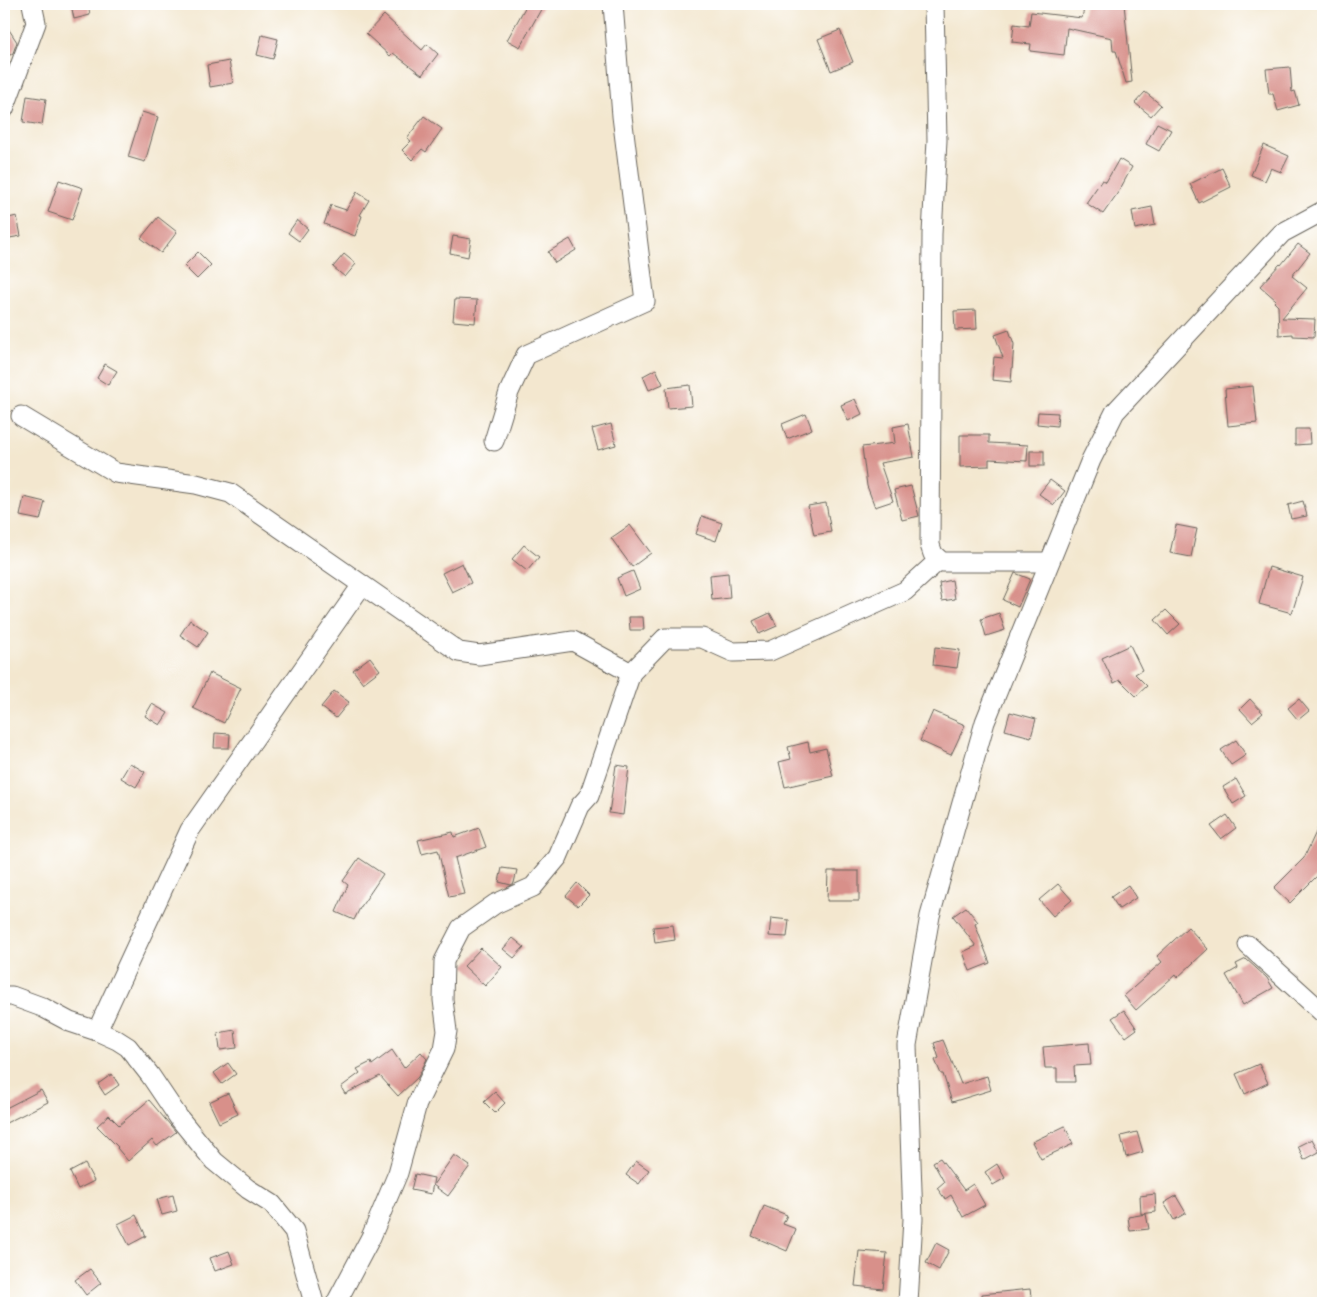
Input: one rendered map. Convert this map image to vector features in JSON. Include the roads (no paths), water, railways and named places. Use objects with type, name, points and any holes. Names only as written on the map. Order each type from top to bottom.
[{"type":"street","points":[[4,109],[36,24],[32,4]]},
{"type":"street","points":[[494,441],[508,392],[526,356],[645,301],[622,116],[613,4]]},
{"type":"street","points":[[934,4],[937,140],[932,234],[930,545],[933,554],[942,562],[1049,562]]},
{"type":"street","points":[[908,1303],[913,1218],[907,1045],[928,925],[985,722],[1091,460],[1115,412],[1282,233],[1323,211]]},
{"type":"street","points":[[21,416],[116,473],[196,484],[230,494],[459,652],[480,655],[573,641],[631,673]]},
{"type":"street","points":[[336,1303],[371,1237],[398,1173],[417,1104],[444,1049],[447,1030],[443,1000],[444,961],[461,928],[495,904],[533,887],[558,858],[580,806],[589,796],[631,673],[665,638],[702,638],[733,652],[770,651],[905,591],[939,560]]},
{"type":"street","points":[[97,1031],[190,830],[362,585]]},
{"type":"street","points":[[1248,945],[1323,1013]]},
{"type":"street","points":[[4,996],[12,996],[42,1007],[70,1022],[118,1040],[128,1047],[150,1075],[179,1118],[214,1161],[248,1189],[272,1204],[294,1231],[314,1303]]}]
